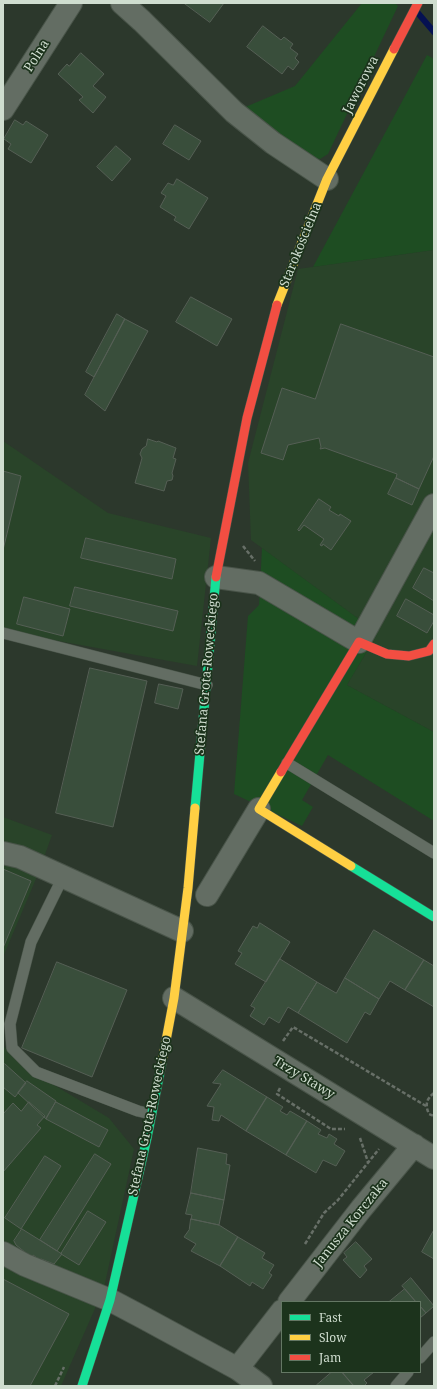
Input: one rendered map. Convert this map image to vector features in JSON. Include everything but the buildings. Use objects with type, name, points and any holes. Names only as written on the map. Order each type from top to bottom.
[{"type":"street","name":"Polna","points":[[3,109],[70,3]]},
{"type":"street","points":[[122,3],[234,112],[273,143],[327,179]]},
{"type":"street","name":"Jaworowa","points":[[327,179],[418,3]]},
{"type":"street","name":"Starokościelna","points":[[216,576],[247,418],[278,301],[327,179]]},
{"type":"street","points":[[207,895],[359,642],[434,505]]},
{"type":"street","name":"Stefana Grota-Roweckiego","points":[[82,1386],[110,1300],[152,1114],[174,998],[188,888],[216,576],[259,583],[359,642],[387,654],[409,656],[429,651],[434,644]]},
{"type":"street","points":[[259,809],[434,917]]},
{"type":"street","points":[[3,853],[20,857],[182,931]]},
{"type":"street","name":"Trzy Stawy","points":[[174,998],[409,1151],[434,1158]]},
{"type":"street","name":"Janusza Korczaka","points":[[290,1301],[361,1209],[409,1151]]},
{"type":"street","points":[[3,1253],[25,1265],[110,1300],[238,1369],[261,1386]]},
{"type":"street","points":[[238,1369],[281,1312]]},
{"type":"lane","points":[[3,633],[207,685]]},
{"type":"lane","points":[[287,763],[434,853]]},
{"type":"lane","points":[[63,877],[31,942],[10,1024],[12,1048],[36,1072],[138,1111],[152,1114]]},
{"type":"lane","points":[[421,1357],[434,1342]]},
{"type":"lane","points":[[396,1386],[407,1373]]},
{"type":"path","points":[[242,544],[258,565],[256,582]]},
{"type":"path","points":[[346,1060],[426,1106]]},
{"type":"path","points":[[434,1093],[427,1100],[426,1106],[429,1114],[434,1116]]},
{"type":"path","points":[[358,1133],[368,1163]]},
{"type":"path","points":[[304,1246],[324,1213],[338,1200],[383,1144],[409,1151]]},
{"type":"shaded area","points":[[362,3],[395,3],[398,6],[328,154],[320,159],[308,157],[243,108],[295,86]]},
{"type":"shaded area","points":[[427,55],[434,59],[434,250],[313,267]]},
{"type":"shaded area","points":[[434,250],[434,732],[347,685],[378,633],[251,540],[248,463],[298,269]]},
{"type":"shaded area","points":[[3,441],[108,513],[211,538],[197,666],[3,631]]},
{"type":"shaded area","points":[[262,548],[378,633],[347,685],[434,732],[434,821],[328,755],[302,800],[313,807],[302,826],[234,794],[248,616],[259,605]]},
{"type":"shaded area","points":[[3,817],[52,835],[38,874],[3,957]]},
{"type":"shaded area","points":[[3,1046],[29,1070],[109,1118],[134,1149],[104,1288],[61,1386],[3,1386]]},
{"type":"waterway","points":[[417,12],[434,32]]},
{"type":"traffic: fast","points":[[195,808],[216,577]]},
{"type":"traffic: fast","points":[[351,866],[434,917]]},
{"type":"traffic: fast","points":[[82,1386],[110,1300],[147,1138],[162,1062]]},
{"type":"traffic: slow","points":[[277,305],[327,179],[394,49]]},
{"type":"traffic: slow","points":[[281,772],[259,809],[351,866]]},
{"type":"traffic: slow","points":[[162,1062],[174,998],[188,888],[195,808]]},
{"type":"traffic: jam","points":[[394,49],[418,3]]},
{"type":"traffic: jam","points":[[216,577],[247,418],[277,305]]},
{"type":"traffic: jam","points":[[281,772],[359,642],[387,654],[409,656],[429,651],[434,644]]}]
